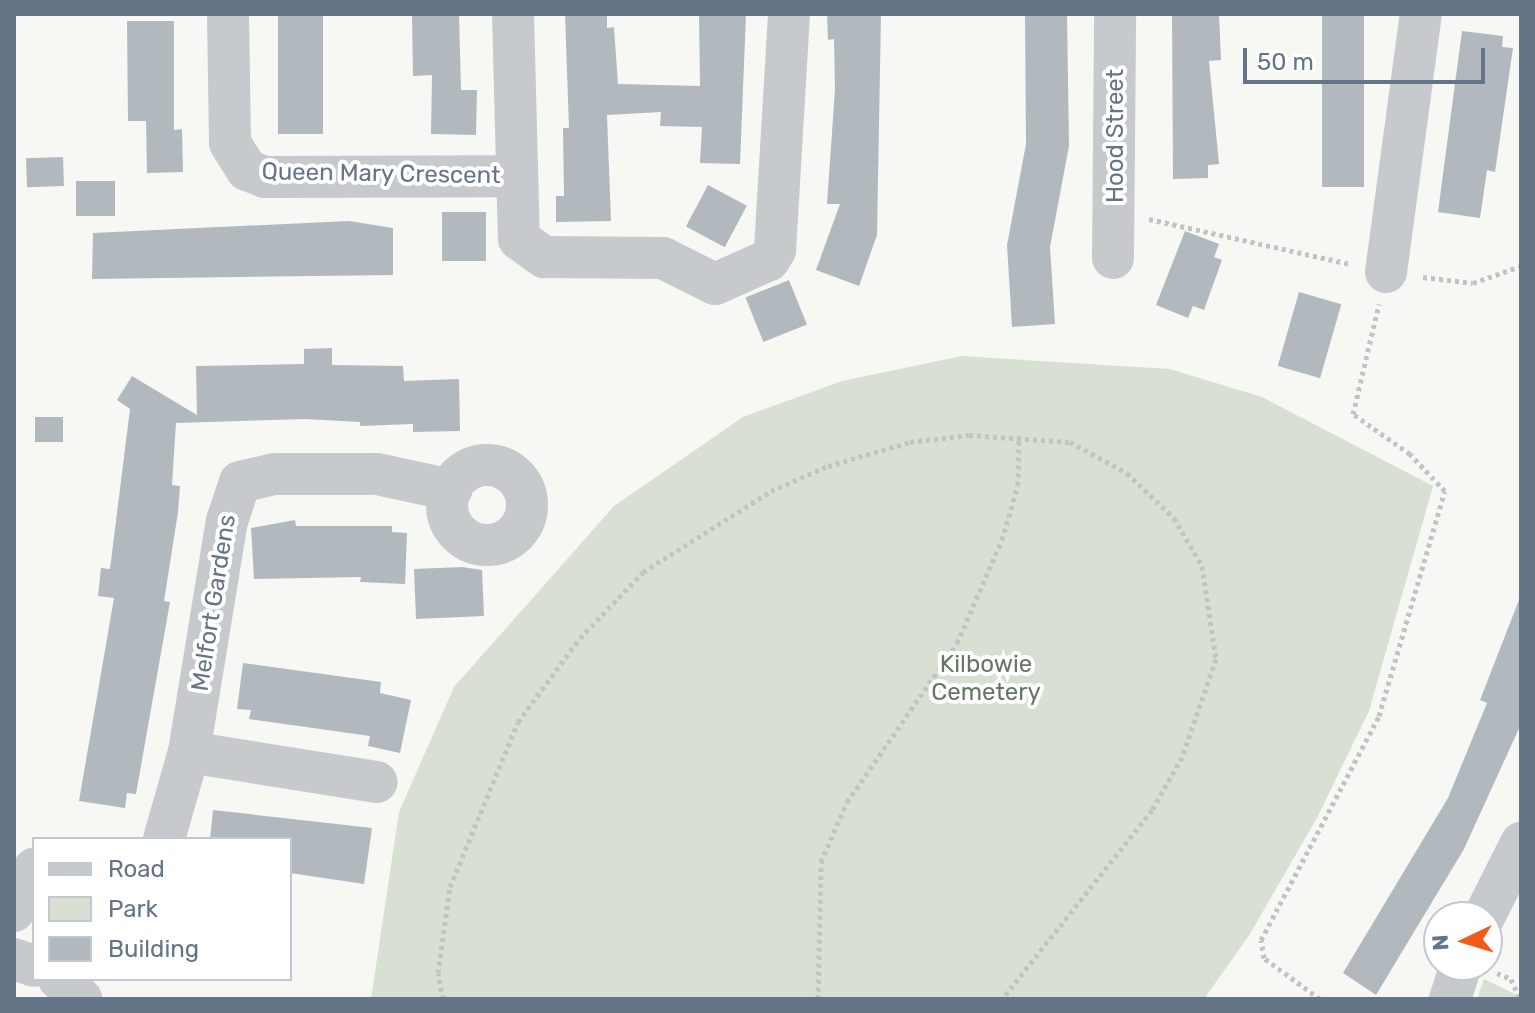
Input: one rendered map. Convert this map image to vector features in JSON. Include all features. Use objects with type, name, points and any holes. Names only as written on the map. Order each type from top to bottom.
[{"type":"street","name":"Queen Mary Crescent","points":[[228,14],[230,143],[247,170],[265,177],[516,176],[513,14]]},
{"type":"street","points":[[516,176],[519,239],[544,257],[663,258],[715,284],[769,260],[777,238],[789,14]]},
{"type":"street","name":"Hood Street","points":[[1113,258],[1116,215],[1115,14]]},
{"type":"street","points":[[1386,272],[1421,14]]},
{"type":"street","name":"Melfort Gardens","points":[[165,837],[189,752],[227,521],[240,482],[275,474],[377,474],[451,490]]},
{"type":"street","points":[[189,752],[377,782]]},
{"type":"street","points":[[1492,901],[1521,843]]},
{"type":"street","points":[[14,911],[32,873]]},
{"type":"street","points":[[61,981],[81,999]]},
{"type":"street","points":[[1450,999],[1465,981]]},
{"type":"path","points":[[1116,215],[1386,272],[1473,283],[1521,266]]},
{"type":"path","points":[[1320,999],[1264,958],[1261,940],[1379,716],[1445,491],[1410,454],[1353,414],[1386,272]]},
{"type":"path","points":[[443,999],[438,973],[450,887],[518,722],[580,638],[643,572],[719,520],[828,466],[910,442],[1019,436],[1070,442],[1127,473],[1174,518],[1202,566],[1216,659],[1188,743],[1152,810],[1002,999]]},
{"type":"path","points":[[818,999],[821,862],[847,802],[957,643],[1006,526],[1018,485],[1019,436]]},
{"type":"path","points":[[1503,976],[1511,979],[1520,999]]},
{"type":"green space","name":"Kilbowie Cemetery","points":[[962,356],[1170,369],[1262,397],[1433,486],[1369,711],[1318,816],[1250,934],[1204,999],[371,999],[399,812],[454,687],[614,506],[743,417],[842,381]]},
{"type":"green space","points":[[1483,981],[1521,997],[1521,999],[1477,999]]},
{"type":"building","points":[[278,14],[323,14],[323,134],[278,134]]},
{"type":"building","points":[[412,14],[459,14],[461,90],[477,90],[476,135],[431,134],[432,75],[413,76]]},
{"type":"building","points":[[565,14],[607,14],[607,28],[614,27],[618,84],[700,86],[699,14],[746,14],[740,164],[700,163],[702,127],[660,126],[661,112],[607,115],[611,221],[556,222],[556,196],[564,196],[563,128],[569,128]]},
{"type":"building","points":[[827,14],[881,14],[877,235],[859,286],[816,270],[840,204],[827,204],[835,89],[834,39],[828,40]]},
{"type":"building","points":[[1025,14],[1067,14],[1069,146],[1050,247],[1055,324],[1012,327],[1007,245],[1026,144]]},
{"type":"building","points":[[1172,14],[1219,14],[1221,60],[1209,61],[1219,164],[1208,165],[1208,178],[1173,179]]},
{"type":"building","points":[[1322,14],[1364,14],[1364,187],[1322,187]]},
{"type":"building","points":[[127,21],[174,21],[174,130],[182,129],[183,172],[147,173],[146,121],[128,121]]},
{"type":"building","points":[[1462,31],[1503,36],[1502,47],[1513,48],[1495,172],[1487,170],[1480,218],[1438,212]]},
{"type":"building","points":[[63,157],[64,186],[27,187],[26,158]]},
{"type":"building","points":[[76,181],[115,181],[115,216],[76,216]]},
{"type":"building","points":[[708,185],[747,206],[725,247],[686,226]]},
{"type":"building","points":[[442,212],[486,212],[486,261],[442,261]]},
{"type":"building","points":[[349,221],[393,228],[393,275],[92,279],[93,233]]},
{"type":"building","points":[[1185,231],[1219,244],[1214,257],[1222,260],[1204,310],[1193,306],[1188,318],[1156,305]]},
{"type":"building","points":[[789,280],[807,325],[763,342],[745,298]]},
{"type":"building","points":[[1299,292],[1341,304],[1320,378],[1278,366]]},
{"type":"building","points":[[332,348],[332,365],[403,366],[404,381],[459,379],[460,431],[413,432],[413,424],[360,426],[360,422],[305,419],[176,423],[172,485],[180,486],[164,601],[170,602],[136,794],[127,793],[125,808],[79,801],[114,598],[98,596],[101,568],[110,569],[130,409],[117,400],[132,376],[197,415],[196,366],[304,364],[304,349]]},
{"type":"building","points":[[35,417],[63,417],[63,442],[35,442]]},
{"type":"building","points":[[295,520],[296,526],[392,526],[392,532],[407,533],[405,584],[360,582],[361,577],[254,579],[251,528]]},
{"type":"building","points":[[462,567],[482,570],[484,616],[416,619],[414,569]]},
{"type":"building","points":[[1519,600],[1521,724],[1464,849],[1433,901],[1423,901],[1423,917],[1376,995],[1343,973],[1448,798],[1487,703],[1480,700]]},
{"type":"building","points":[[243,663],[381,682],[380,693],[411,700],[400,753],[368,746],[370,736],[249,719],[251,710],[237,709]]},
{"type":"building","points":[[213,810],[372,828],[364,884],[292,873],[292,837],[210,837]]}]
